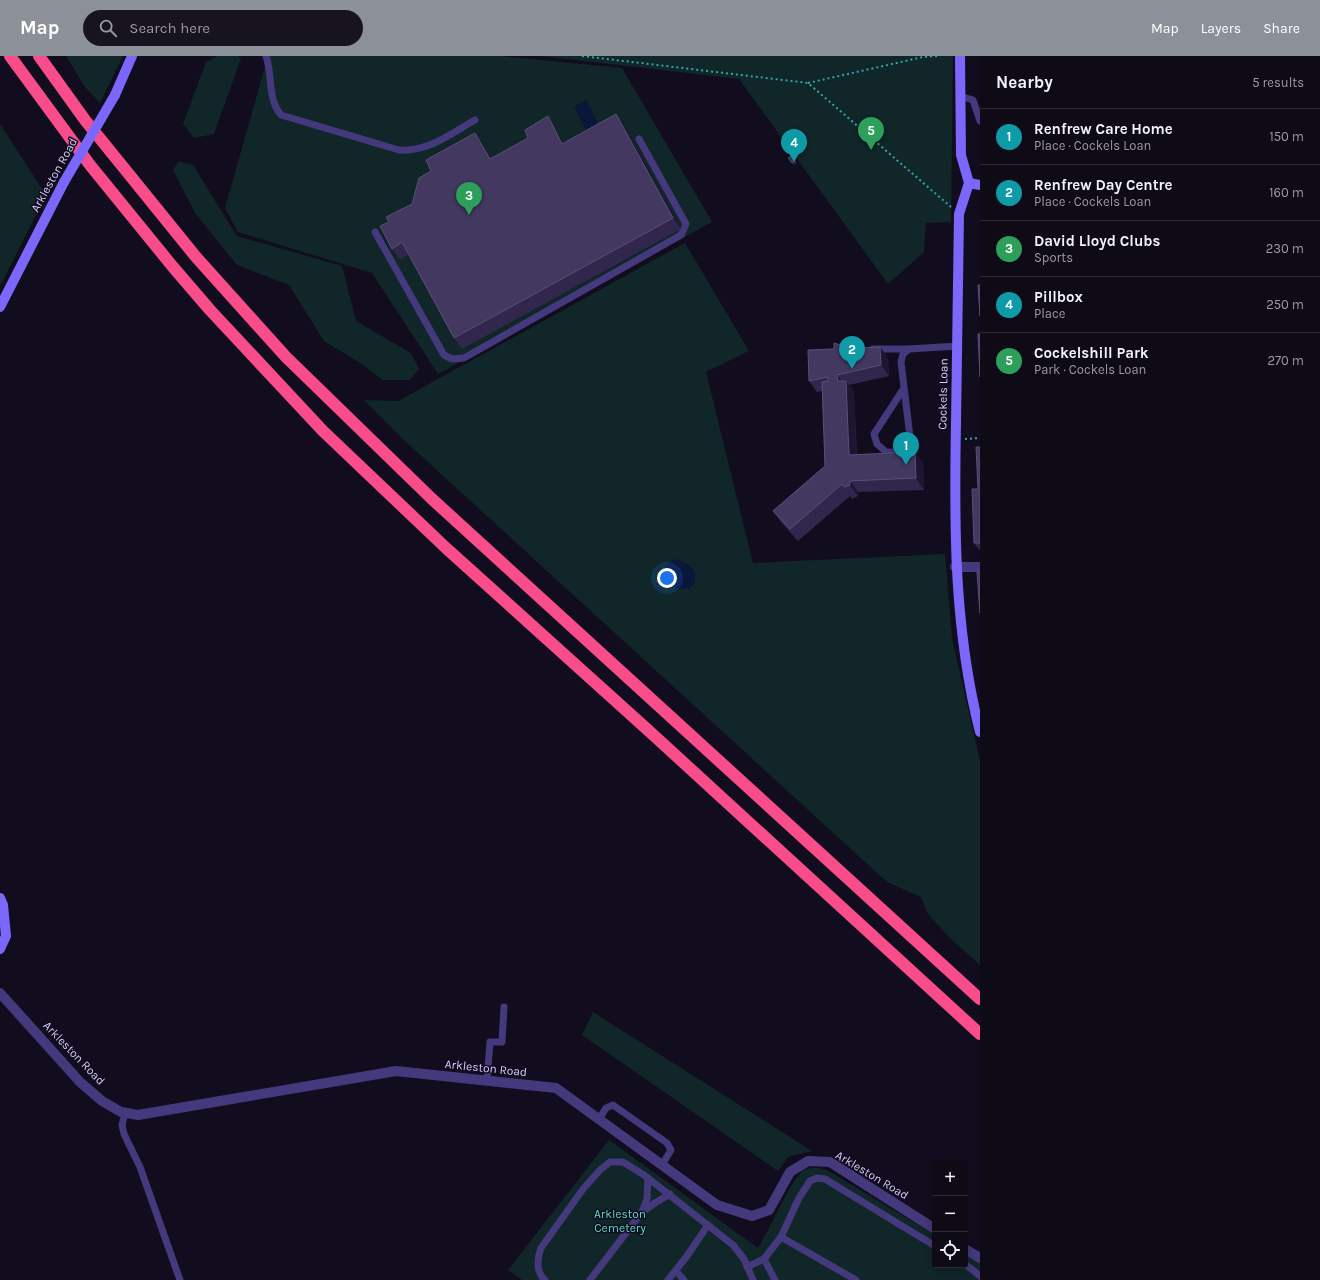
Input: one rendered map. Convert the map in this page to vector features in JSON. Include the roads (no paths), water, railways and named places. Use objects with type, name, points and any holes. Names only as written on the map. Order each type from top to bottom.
[{"type":"highway","points":[[10,56],[90,165],[173,267],[210,310],[323,431],[446,548],[649,731],[980,1034]]},
{"type":"highway","points":[[39,56],[85,120],[141,190],[196,257],[286,357],[432,499],[980,999]]},
{"type":"street","name":"Arkleston Road","points":[[0,308],[64,182],[115,95],[132,56]]},
{"type":"street","points":[[960,56],[961,155],[969,184],[980,185]]},
{"type":"street","name":"Cockels Loan","points":[[969,184],[959,214],[954,513],[955,567],[962,640],[970,693],[980,732]]},
{"type":"street","points":[[955,567],[980,567]]},
{"type":"street","points":[[0,898],[3,905],[6,936],[0,948]]},
{"type":"street","name":"Arkleston Road","points":[[0,993],[80,1082],[102,1101],[125,1113],[138,1116],[396,1071],[556,1088],[717,1205],[752,1216],[769,1210],[790,1172],[808,1161],[830,1162],[932,1227]]},
{"type":"street","points":[[968,1251],[980,1258]]},
{"type":"lane","points":[[266,56],[270,69],[274,106],[281,115],[399,150],[412,151],[424,148],[475,120]]},
{"type":"lane","points":[[960,96],[973,100],[980,121]]},
{"type":"lane","points":[[375,232],[444,355],[452,359],[464,358],[681,235],[686,224],[639,139]]},
{"type":"lane","points":[[861,350],[957,346]]},
{"type":"lane","points":[[904,388],[874,434],[877,444],[886,452],[897,452],[905,448],[910,437],[901,362],[903,354],[909,349]]},
{"type":"lane","points":[[487,1081],[490,1042],[502,1042],[504,1007]]},
{"type":"lane","points":[[599,1119],[606,1108],[613,1105],[667,1143],[671,1150],[662,1165]]},
{"type":"lane","points":[[125,1113],[122,1125],[124,1134],[140,1167],[180,1280]]},
{"type":"lane","points":[[545,1280],[542,1278],[538,1265],[538,1256],[541,1248],[583,1189],[600,1170],[610,1162],[623,1162],[648,1178],[733,1245],[747,1266],[753,1280]]},
{"type":"lane","points":[[590,1280],[642,1212],[648,1199],[648,1178]]},
{"type":"lane","points":[[747,1266],[764,1259],[781,1237],[799,1198],[810,1181],[817,1178],[825,1179],[932,1244]]},
{"type":"lane","points":[[642,1212],[670,1194]]},
{"type":"lane","points":[[668,1280],[708,1225]]},
{"type":"lane","points":[[781,1237],[856,1280]]},
{"type":"lane","points":[[764,1259],[775,1280]]},
{"type":"lane","points":[[968,1266],[980,1276]]},
{"type":"lane","points":[[676,1271],[684,1280]]},
{"type":"water","points":[[586,100],[602,131],[590,137],[574,107]]},
{"type":"water","points":[[675,559],[688,564],[695,572],[695,583],[690,588],[677,589],[668,578],[666,565]]},
{"type":"place","name":"Cockelshill Park","points":[[871,150]]},
{"type":"place","name":"Pillbox","points":[[794,162]]},
{"type":"place","name":"David Lloyd Clubs","points":[[469,215]]},
{"type":"place","name":"Renfrew Day Centre","points":[[852,369]]},
{"type":"place","name":"Renfrew Care Home","points":[[906,465]]},
{"type":"park label","name":"Arkleston Cemetery","points":[[620,1221]]}]
